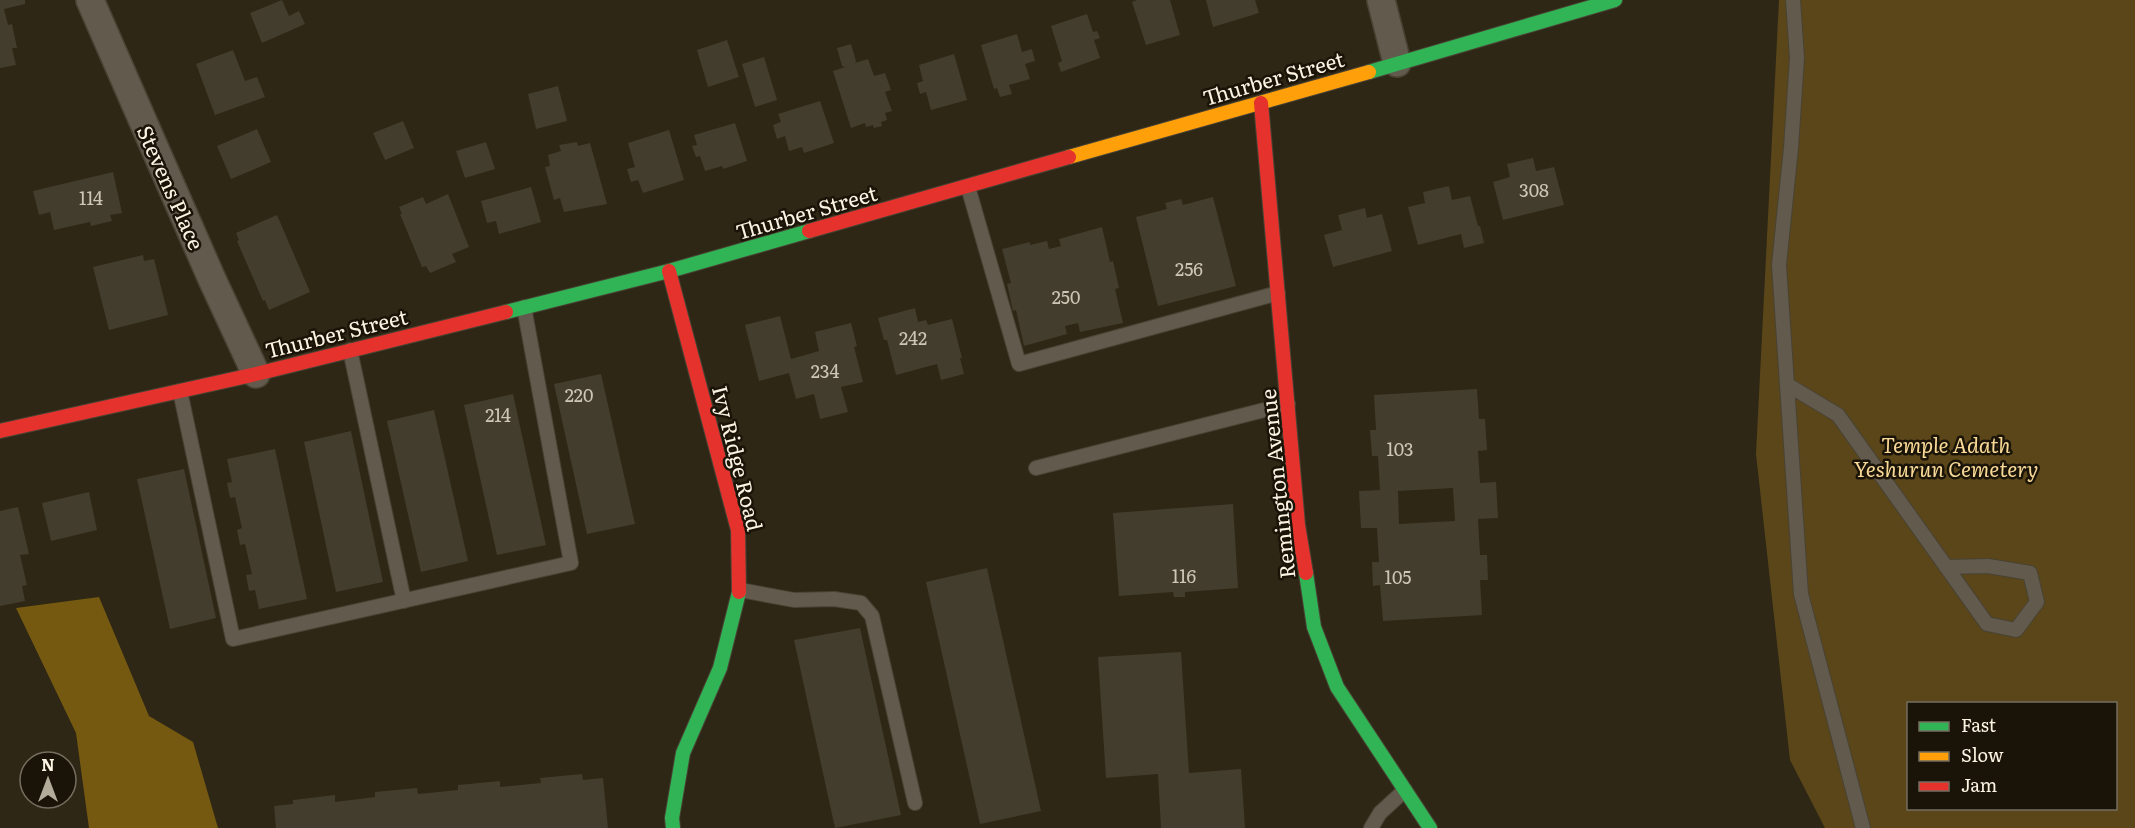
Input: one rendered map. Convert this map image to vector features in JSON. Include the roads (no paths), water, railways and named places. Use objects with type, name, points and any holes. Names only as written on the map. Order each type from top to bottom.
[{"type":"street","name":"Stevens Place","points":[[90,0],[256,374]]},
{"type":"street","points":[[1381,0],[1397,63]]},
{"type":"street","name":"Thurber Street","points":[[0,431],[256,374],[669,271],[1615,0]]},
{"type":"street","name":"Remington Avenue","points":[[1261,103],[1298,525],[1314,627],[1337,687],[1430,828]]},
{"type":"street","name":"Ivy Ridge Road","points":[[669,271],[738,530],[740,590],[720,668],[682,753],[672,818],[673,828]]},
{"type":"lane","points":[[1793,0],[1797,58],[1791,148],[1779,265],[1801,594],[1863,828]]},
{"type":"lane","points":[[968,187],[1018,364],[1278,293]]},
{"type":"lane","points":[[180,391],[233,639],[571,563],[524,307]]},
{"type":"lane","points":[[350,350],[404,601]]},
{"type":"lane","points":[[1788,385],[1838,415],[1946,567],[1987,624],[2016,630],[2037,602],[2030,573],[1988,566],[1946,567]]},
{"type":"lane","points":[[1036,468],[1288,404]]},
{"type":"lane","points":[[740,590],[794,600],[834,599],[861,603],[872,616],[915,803]]},
{"type":"lane","points":[[1371,828],[1380,813],[1405,790]]},
{"type":"park label","name":"Temple Adath Yeshurun Cemetery","points":[[1946,455]]}]
